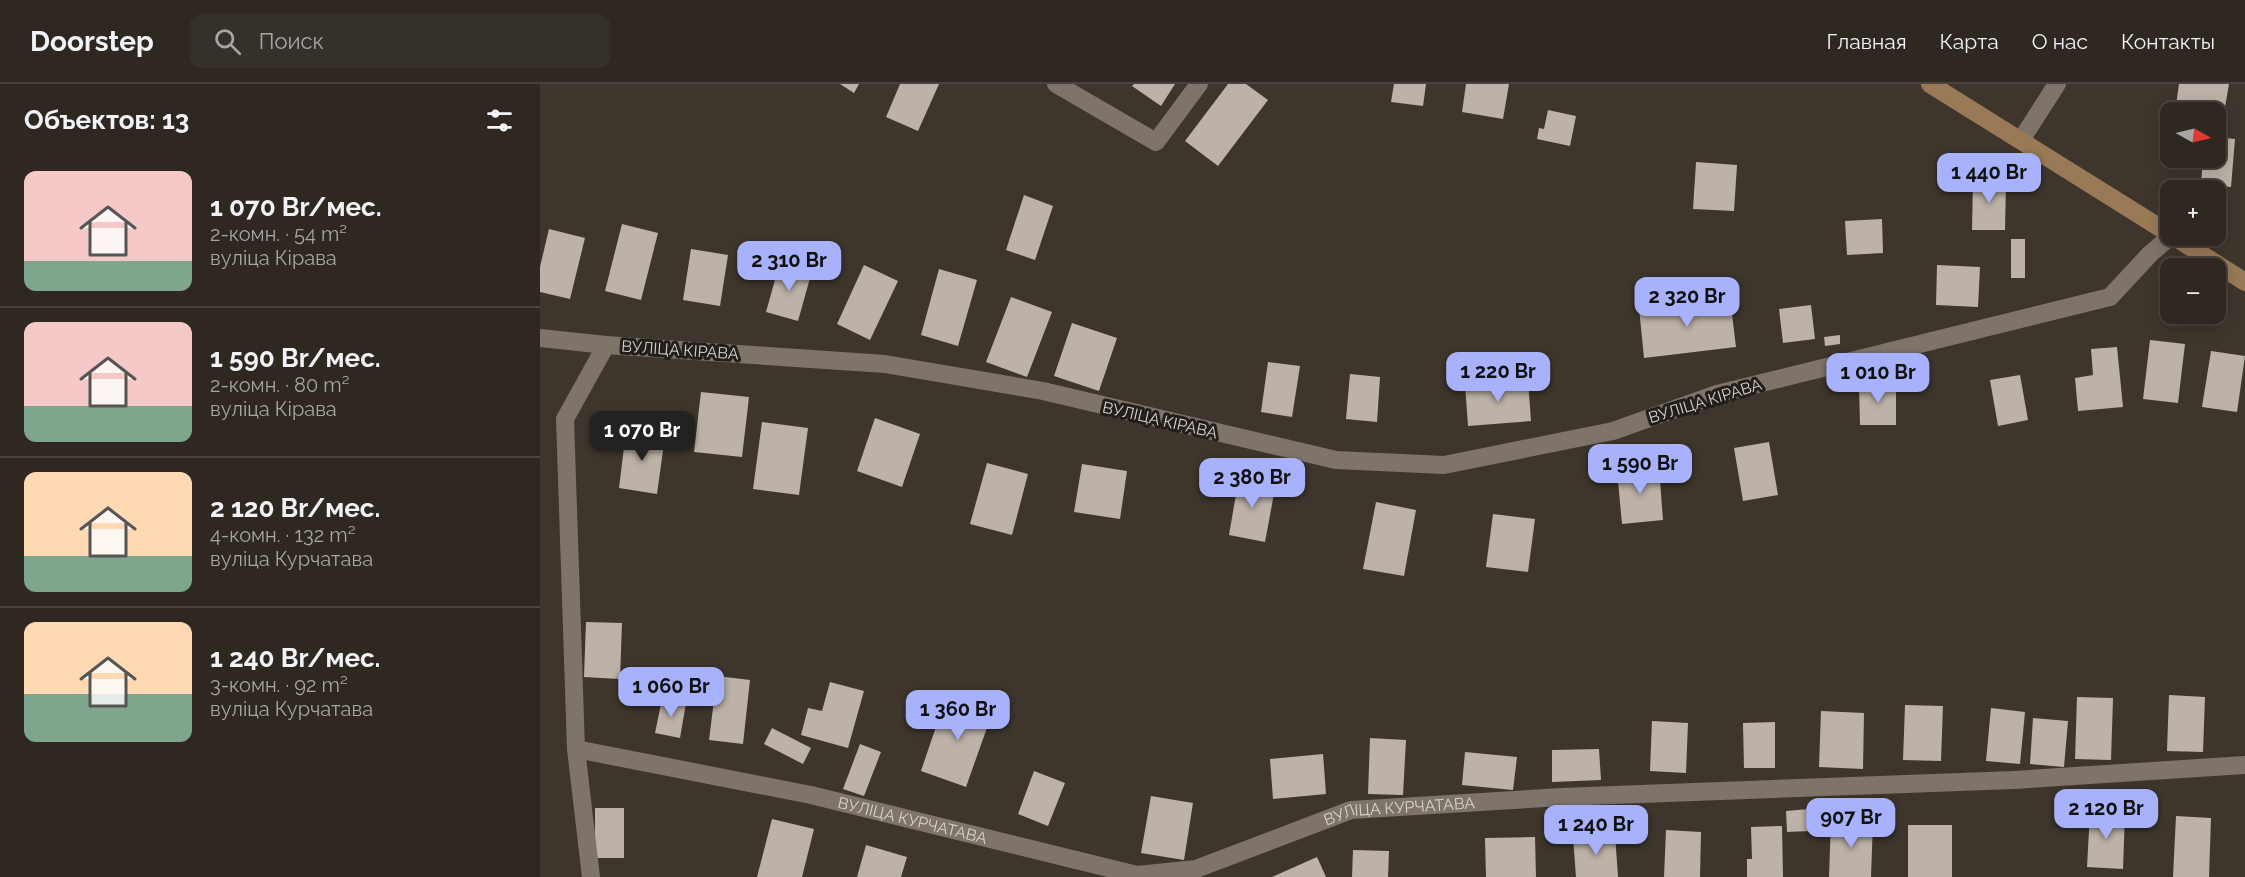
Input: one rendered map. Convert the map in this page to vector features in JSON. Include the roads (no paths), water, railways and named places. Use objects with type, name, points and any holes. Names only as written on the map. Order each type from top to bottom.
[{"type":"main road","points":[[1930,84],[2160,228]]},
{"type":"main road","points":[[2188,246],[2245,282]]},
{"type":"street","points":[[1056,84],[1156,142],[1199,84]]},
{"type":"street","points":[[2020,140],[2057,84]]},
{"type":"street","name":"ВУЛІЦА КІРАВА","points":[[540,338],[606,345],[885,364],[1043,392],[1336,460],[1444,465],[1613,431],[1717,394],[2110,297],[2160,245]]},
{"type":"street","name":"ВУЛІЦА КІРАВА","points":[[591,877],[576,749],[566,419],[606,345]]},
{"type":"street","name":"ВУЛІЦА КУРЧАТАВА","points":[[576,749],[811,795],[1137,875],[1196,869],[1351,810],[1437,803],[2014,780],[2245,765]]}]
